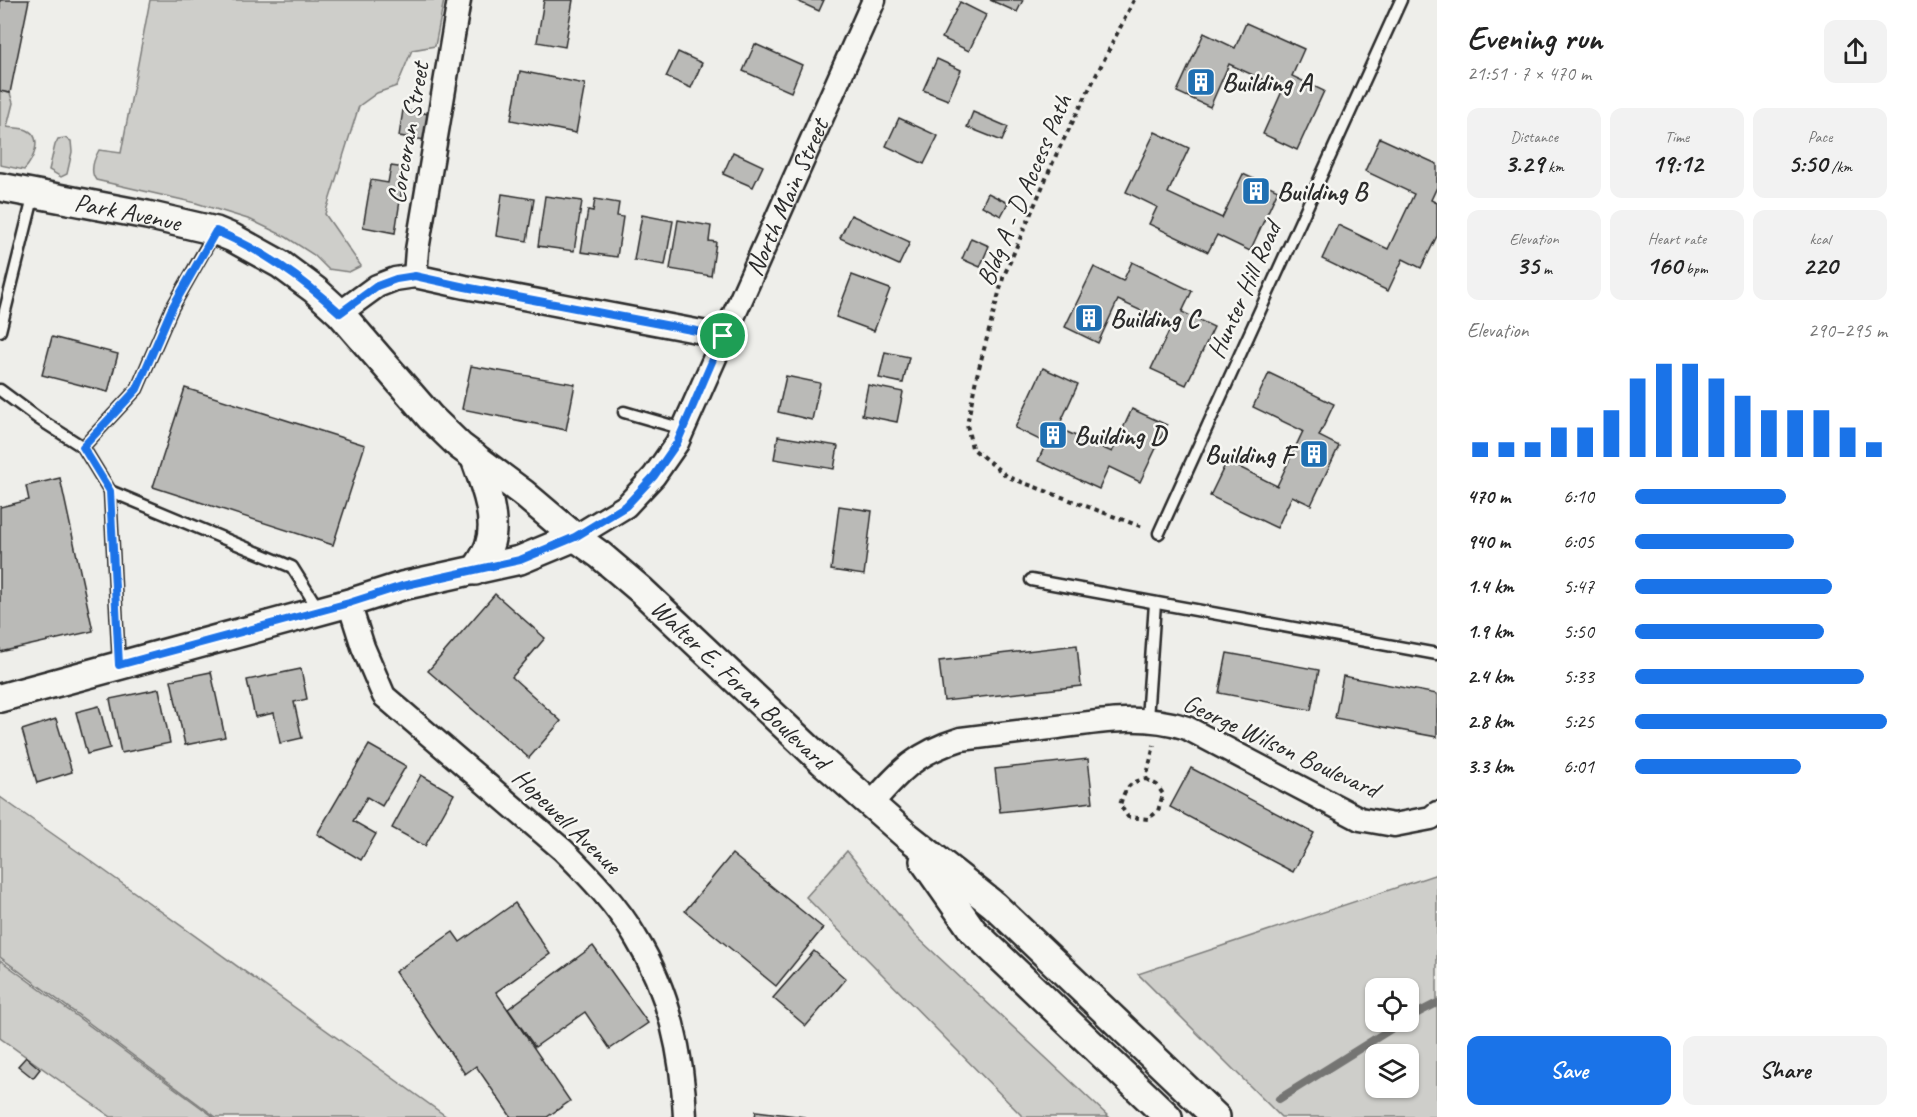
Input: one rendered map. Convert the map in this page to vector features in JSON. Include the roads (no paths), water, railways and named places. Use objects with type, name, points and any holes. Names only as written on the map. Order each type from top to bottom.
[{"type":"street","name":"Corcoran Street","points":[[415,276],[417,250],[459,0]]},
{"type":"street","name":"North Main Street","points":[[0,698],[349,603],[402,586],[520,560],[575,537],[626,506],[654,476],[677,443],[874,0]]},
{"type":"street","name":"Park Avenue","points":[[0,187],[147,215],[216,231],[280,264],[315,290],[340,313],[430,417],[460,446],[523,493],[575,537]]},
{"type":"street","points":[[340,313],[377,286],[396,279],[415,276],[723,336]]},
{"type":"street","points":[[474,455],[488,492],[492,519],[490,545],[475,571]]},
{"type":"street","name":"Walter E. Foran Boulevard","points":[[575,537],[641,590],[822,761],[906,835],[994,905],[1216,1117]]},
{"type":"street","name":"Hopewell Avenue","points":[[349,603],[363,647],[384,696],[563,850],[615,907],[637,938],[668,1010],[678,1050],[684,1089],[685,1117]]},
{"type":"street","name":"George Wilson Boulevard","points":[[871,804],[901,771],[917,758],[950,742],[1101,722],[1147,719],[1187,728],[1360,819],[1394,825],[1431,818],[1437,813]]},
{"type":"street","name":"Walter E. Foran Boulevard","points":[[906,835],[973,931],[1168,1117]]},
{"type":"lane","name":"Hunter Hill Road","points":[[1159,533],[1401,0]]},
{"type":"lane","points":[[0,331],[34,194]]},
{"type":"lane","points":[[83,447],[137,389],[172,308],[216,231]]},
{"type":"lane","points":[[0,390],[39,419],[83,447],[110,491],[119,665]]},
{"type":"lane","points":[[624,412],[683,429]]},
{"type":"lane","points":[[110,491],[292,567],[319,610]]},
{"type":"lane","points":[[1031,580],[1437,654]]},
{"type":"lane","points":[[1147,719],[1155,603]]},
{"type":"waterway","points":[[1419,1012],[1437,1003]]},
{"type":"waterway","points":[[1279,1099],[1386,1032]]},
{"type":"place","name":"Building A","points":[[1201,82]]},
{"type":"place","name":"Building B","points":[[1256,191]]},
{"type":"place","name":"Building C","points":[[1089,318]]},
{"type":"place","name":"Building D","points":[[1053,435]]},
{"type":"place","name":"Building F","points":[[1314,454]]}]
